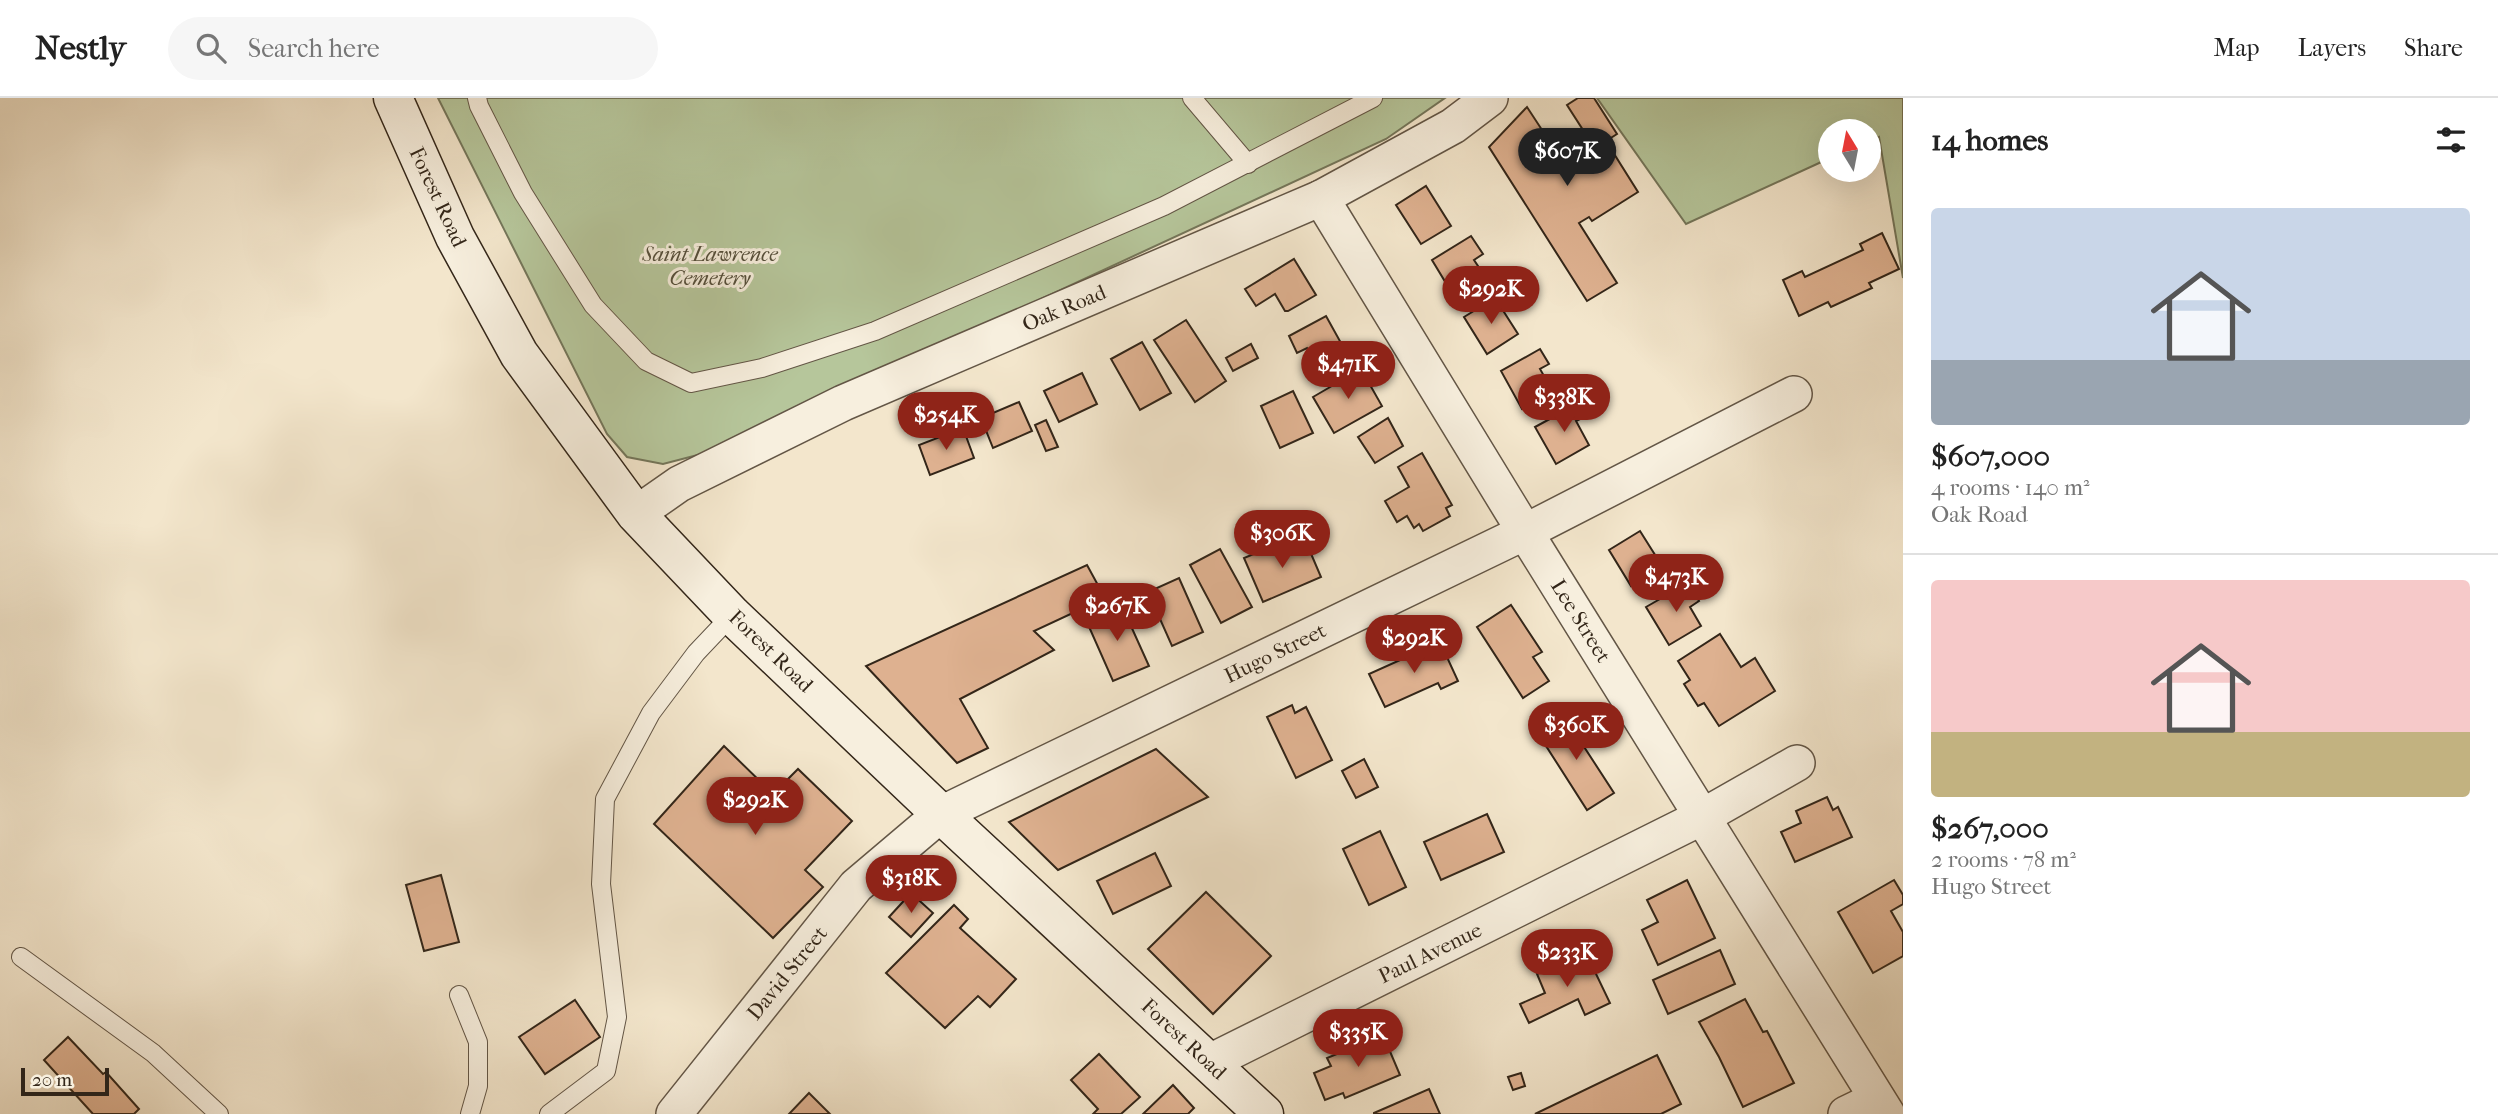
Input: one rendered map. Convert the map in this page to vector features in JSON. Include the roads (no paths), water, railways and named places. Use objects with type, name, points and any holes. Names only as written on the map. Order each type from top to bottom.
[{"type":"main road","name":"Forest Road","points":[[393,98],[455,237],[519,354],[636,514],[732,615],[941,814],[1264,1114]]},
{"type":"street","name":"Oak Road","points":[[636,514],[679,484],[843,403],[1321,198],[1453,126],[1490,98]]},
{"type":"street","name":"Lee Street","points":[[1321,198],[1882,1106]]},
{"type":"street","name":"Hugo Street","points":[[941,814],[1525,532],[1794,394]]},
{"type":"street","name":"Paul Avenue","points":[[1210,1062],[1702,817],[1797,763]]},
{"type":"street","name":"David Street","points":[[674,1114],[856,886],[941,814]]},
{"type":"street","points":[[1846,1114],[1882,1106]]},
{"type":"lane","points":[[477,98],[523,193],[593,305],[646,361],[691,383],[762,368],[875,331],[1164,206],[1373,98]]},
{"type":"lane","points":[[1192,98],[1248,164]]},
{"type":"lane","points":[[549,1114],[606,1071],[617,1017],[601,884],[605,799],[651,713],[696,653],[732,615]]},
{"type":"lane","points":[[21,957],[153,1053],[219,1114]]},
{"type":"lane","points":[[459,995],[478,1042],[478,1086],[470,1114]]},
{"type":"park label","name":"Saint Lawrence Cemetery","points":[[710,266]]}]
